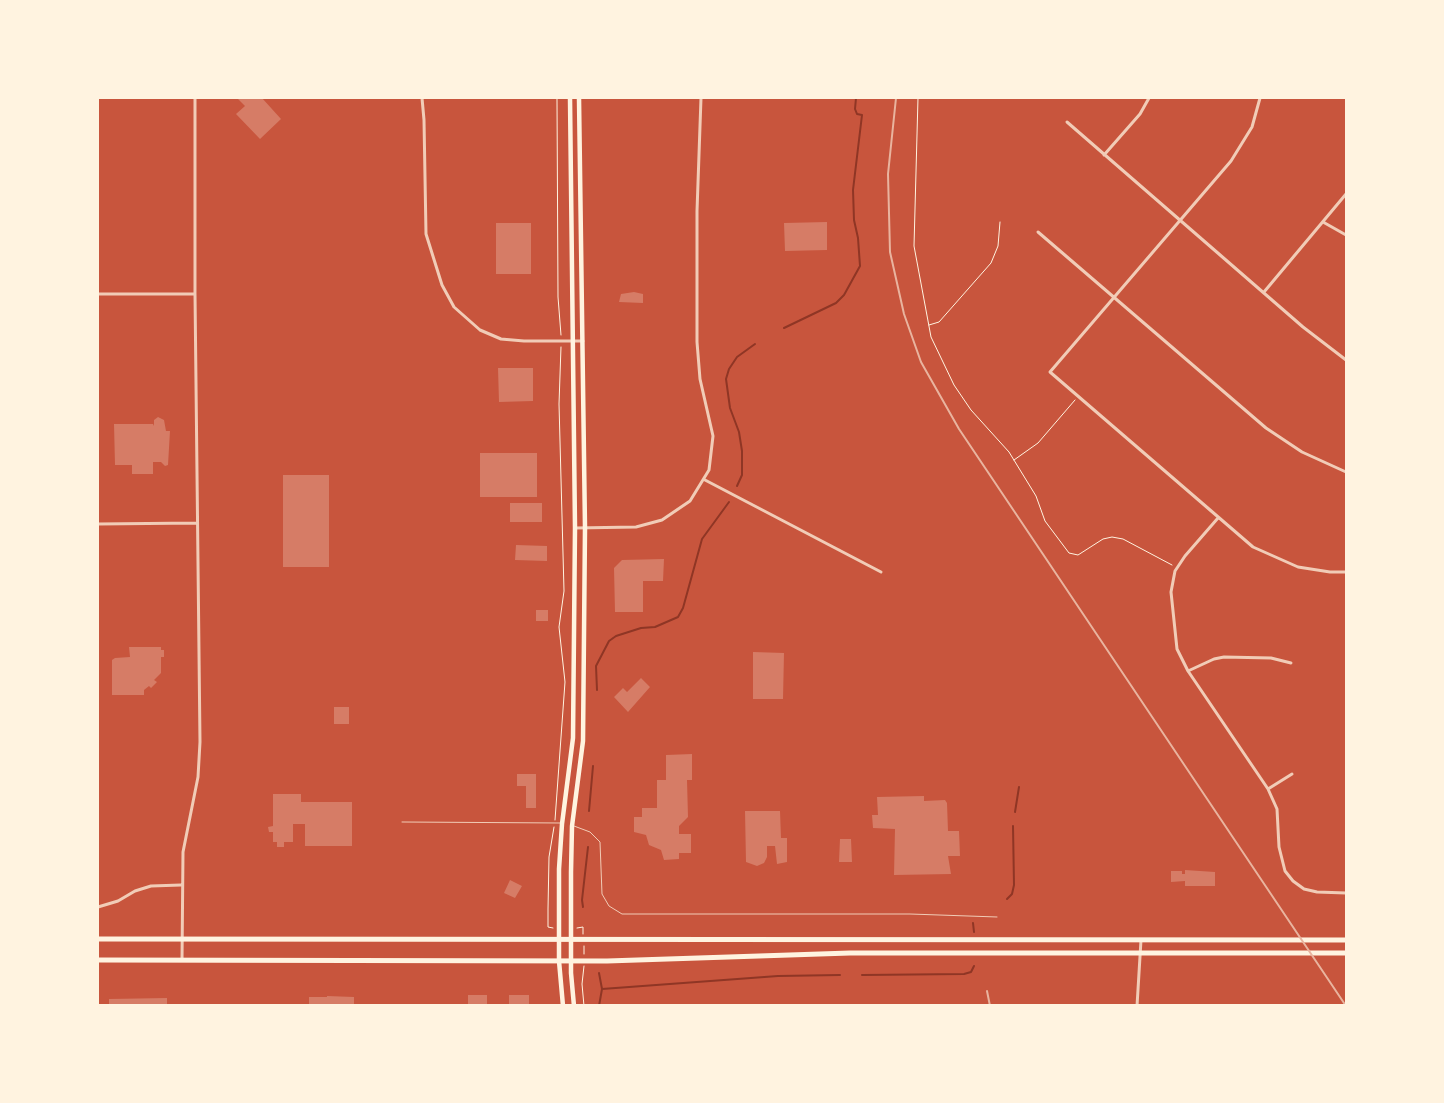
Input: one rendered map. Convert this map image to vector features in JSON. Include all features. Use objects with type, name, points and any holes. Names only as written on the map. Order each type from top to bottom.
[{"type":"main road","points":[[563,1006],[559,961],[559,869],[562,824],[573,738],[575,528],[570,98]]},
{"type":"main road","points":[[574,1006],[571,961],[572,826],[582,741],[585,528],[579,98]]},
{"type":"main road","points":[[98,939],[1346,940]]},
{"type":"main road","points":[[98,960],[571,961],[690,960],[850,953],[1346,953]]},
{"type":"street","points":[[182,961],[181,885],[183,852],[198,777],[199,759],[195,98]]},
{"type":"street","points":[[422,98],[426,234],[431,256],[447,296],[462,316],[490,335],[513,341],[583,341]]},
{"type":"street","points":[[575,528],[636,527],[662,520],[690,501],[704,480],[712,458],[713,436],[700,379],[697,342],[697,211],[702,98]]},
{"type":"street","points":[[1104,155],[1140,114],[1149,98]]},
{"type":"street","points":[[1260,98],[1252,127],[1239,150],[1050,372],[1253,547],[1282,562],[1314,570],[1346,572]]},
{"type":"street","points":[[1067,122],[1346,360]]},
{"type":"street","points":[[1264,292],[1346,194]]},
{"type":"street","points":[[1323,222],[1346,235]]},
{"type":"street","points":[[1038,232],[1266,428],[1302,452],[1346,472]]},
{"type":"street","points":[[98,294],[195,294]]},
{"type":"street","points":[[704,480],[881,572]]},
{"type":"street","points":[[1218,518],[1177,568],[1171,592],[1177,649],[1188,671],[1268,789],[1278,814],[1279,847],[1285,871],[1294,882],[1304,889],[1317,892],[1346,893]]},
{"type":"street","points":[[98,524],[197,523]]},
{"type":"street","points":[[1188,671],[1214,659],[1224,657],[1271,658],[1291,663]]},
{"type":"street","points":[[1268,789],[1292,774]]},
{"type":"street","points":[[98,907],[118,901],[135,891],[151,886],[181,885]]},
{"type":"street","points":[[1137,1006],[1141,940]]},
{"type":"lane","points":[[402,822],[555,823],[590,832],[600,842],[602,894],[609,906],[622,914],[910,914],[997,917]]},
{"type":"path","points":[[557,98],[558,297],[559,324],[561,326]]},
{"type":"path","points":[[918,98],[912,227],[914,246],[931,337],[954,385],[971,410],[1014,460],[1036,496],[1045,521],[1070,553],[1078,555],[1103,539],[1112,537],[1123,538],[1177,568]]},
{"type":"path","points":[[929,325],[939,322],[991,263],[998,246],[1000,222]]},
{"type":"path","points":[[550,928],[548,927],[549,862],[555,823],[565,682],[559,627],[564,591],[559,404],[561,349]]},
{"type":"path","points":[[1014,460],[1038,443],[1078,396]]},
{"type":"path","points":[[577,928],[583,927],[583,931]]},
{"type":"path","points":[[584,968],[582,984],[584,1006]]},
{"type":"building","points":[[237,98],[262,98],[281,119],[260,139],[236,114],[245,106]]},
{"type":"building","points":[[827,222],[827,250],[785,251],[784,223]]},
{"type":"building","points":[[496,223],[531,223],[531,274],[496,274]]},
{"type":"building","points":[[634,292],[643,294],[643,303],[619,302],[621,294]]},
{"type":"building","points":[[498,368],[533,368],[533,401],[499,402]]},
{"type":"building","points":[[158,417],[164,420],[166,431],[170,431],[168,465],[165,466],[161,462],[153,462],[153,474],[132,474],[132,465],[115,465],[114,424],[153,424],[154,426],[154,420]]},
{"type":"building","points":[[480,453],[537,453],[537,497],[480,497]]},
{"type":"building","points":[[283,475],[329,475],[329,567],[283,567]]},
{"type":"building","points":[[510,503],[542,503],[542,522],[510,522]]},
{"type":"building","points":[[516,545],[547,546],[547,561],[515,560]]},
{"type":"building","points":[[664,559],[663,581],[643,581],[643,612],[615,612],[614,568],[622,560]]},
{"type":"building","points":[[536,610],[548,610],[548,621],[536,621]]},
{"type":"building","points":[[129,647],[161,647],[161,650],[164,650],[164,657],[161,657],[161,673],[154,680],[157,682],[151,688],[149,686],[144,690],[144,695],[112,695],[112,660],[130,657]]},
{"type":"building","points":[[753,652],[784,653],[783,699],[753,699]]},
{"type":"building","points":[[641,678],[650,687],[628,712],[614,697],[623,688],[627,692]]},
{"type":"building","points":[[334,707],[349,707],[349,724],[334,724]]},
{"type":"building","points":[[692,754],[692,780],[687,780],[688,817],[679,826],[679,834],[691,834],[691,853],[679,853],[679,859],[664,860],[661,850],[649,845],[646,835],[634,832],[634,817],[642,817],[642,808],[657,808],[657,780],[666,780],[666,755]]},
{"type":"building","points":[[517,774],[536,774],[536,808],[526,808],[526,786],[517,786]]},
{"type":"building","points":[[273,794],[301,794],[301,802],[352,802],[352,846],[305,846],[305,824],[293,824],[293,842],[284,842],[284,847],[277,847],[277,842],[273,842],[273,832],[269,832],[268,827],[273,826]]},
{"type":"building","points":[[924,796],[924,801],[945,800],[947,803],[948,831],[959,831],[960,856],[948,856],[951,874],[894,875],[895,829],[873,828],[872,815],[878,815],[877,797]]},
{"type":"building","points":[[745,811],[780,811],[781,838],[787,838],[787,862],[777,864],[775,846],[767,846],[767,857],[764,863],[757,866],[746,862]]},
{"type":"building","points":[[840,839],[851,839],[852,862],[839,862]]},
{"type":"building","points":[[1185,870],[1215,872],[1215,886],[1185,886],[1185,881],[1171,882],[1171,871],[1182,871],[1182,874],[1185,874]]},
{"type":"building","points":[[510,880],[522,886],[515,898],[504,893]]},
{"type":"building","points":[[468,995],[487,995],[487,1006],[468,1006]]},
{"type":"building","points":[[509,995],[529,995],[529,1006],[509,1006]]},
{"type":"building","points":[[309,997],[354,997],[354,1006],[309,1006]]},
{"type":"building","points":[[167,998],[167,1006],[109,1006],[109,999]]},
{"type":"waterway","points":[[784,328],[836,303],[844,295],[860,266],[858,238],[854,220],[853,190],[862,115],[857,114],[855,109],[856,98]]},
{"type":"waterway","points":[[737,486],[742,475],[742,451],[739,432],[730,408],[726,379],[729,369],[737,357],[755,344]]},
{"type":"waterway","points":[[597,690],[596,666],[609,641],[616,636],[641,628],[655,627],[678,617],[683,608],[702,539],[729,502]]},
{"type":"waterway","points":[[589,811],[593,766]]},
{"type":"waterway","points":[[1015,812],[1019,787]]},
{"type":"waterway","points":[[1007,899],[1012,894],[1014,885],[1013,826]]},
{"type":"waterway","points":[[583,907],[582,900],[588,847]]},
{"type":"waterway","points":[[973,923],[974,932]]},
{"type":"waterway","points":[[862,975],[964,974],[971,972],[974,966]]},
{"type":"waterway","points":[[599,973],[602,989],[599,1006]]},
{"type":"waterway","points":[[602,989],[778,976],[840,975]]},
{"type":"railway","points":[[896,98],[888,174],[890,252],[904,314],[921,362],[959,429],[1346,1006]]},
{"type":"railway","points":[[987,991],[990,1006]]}]
